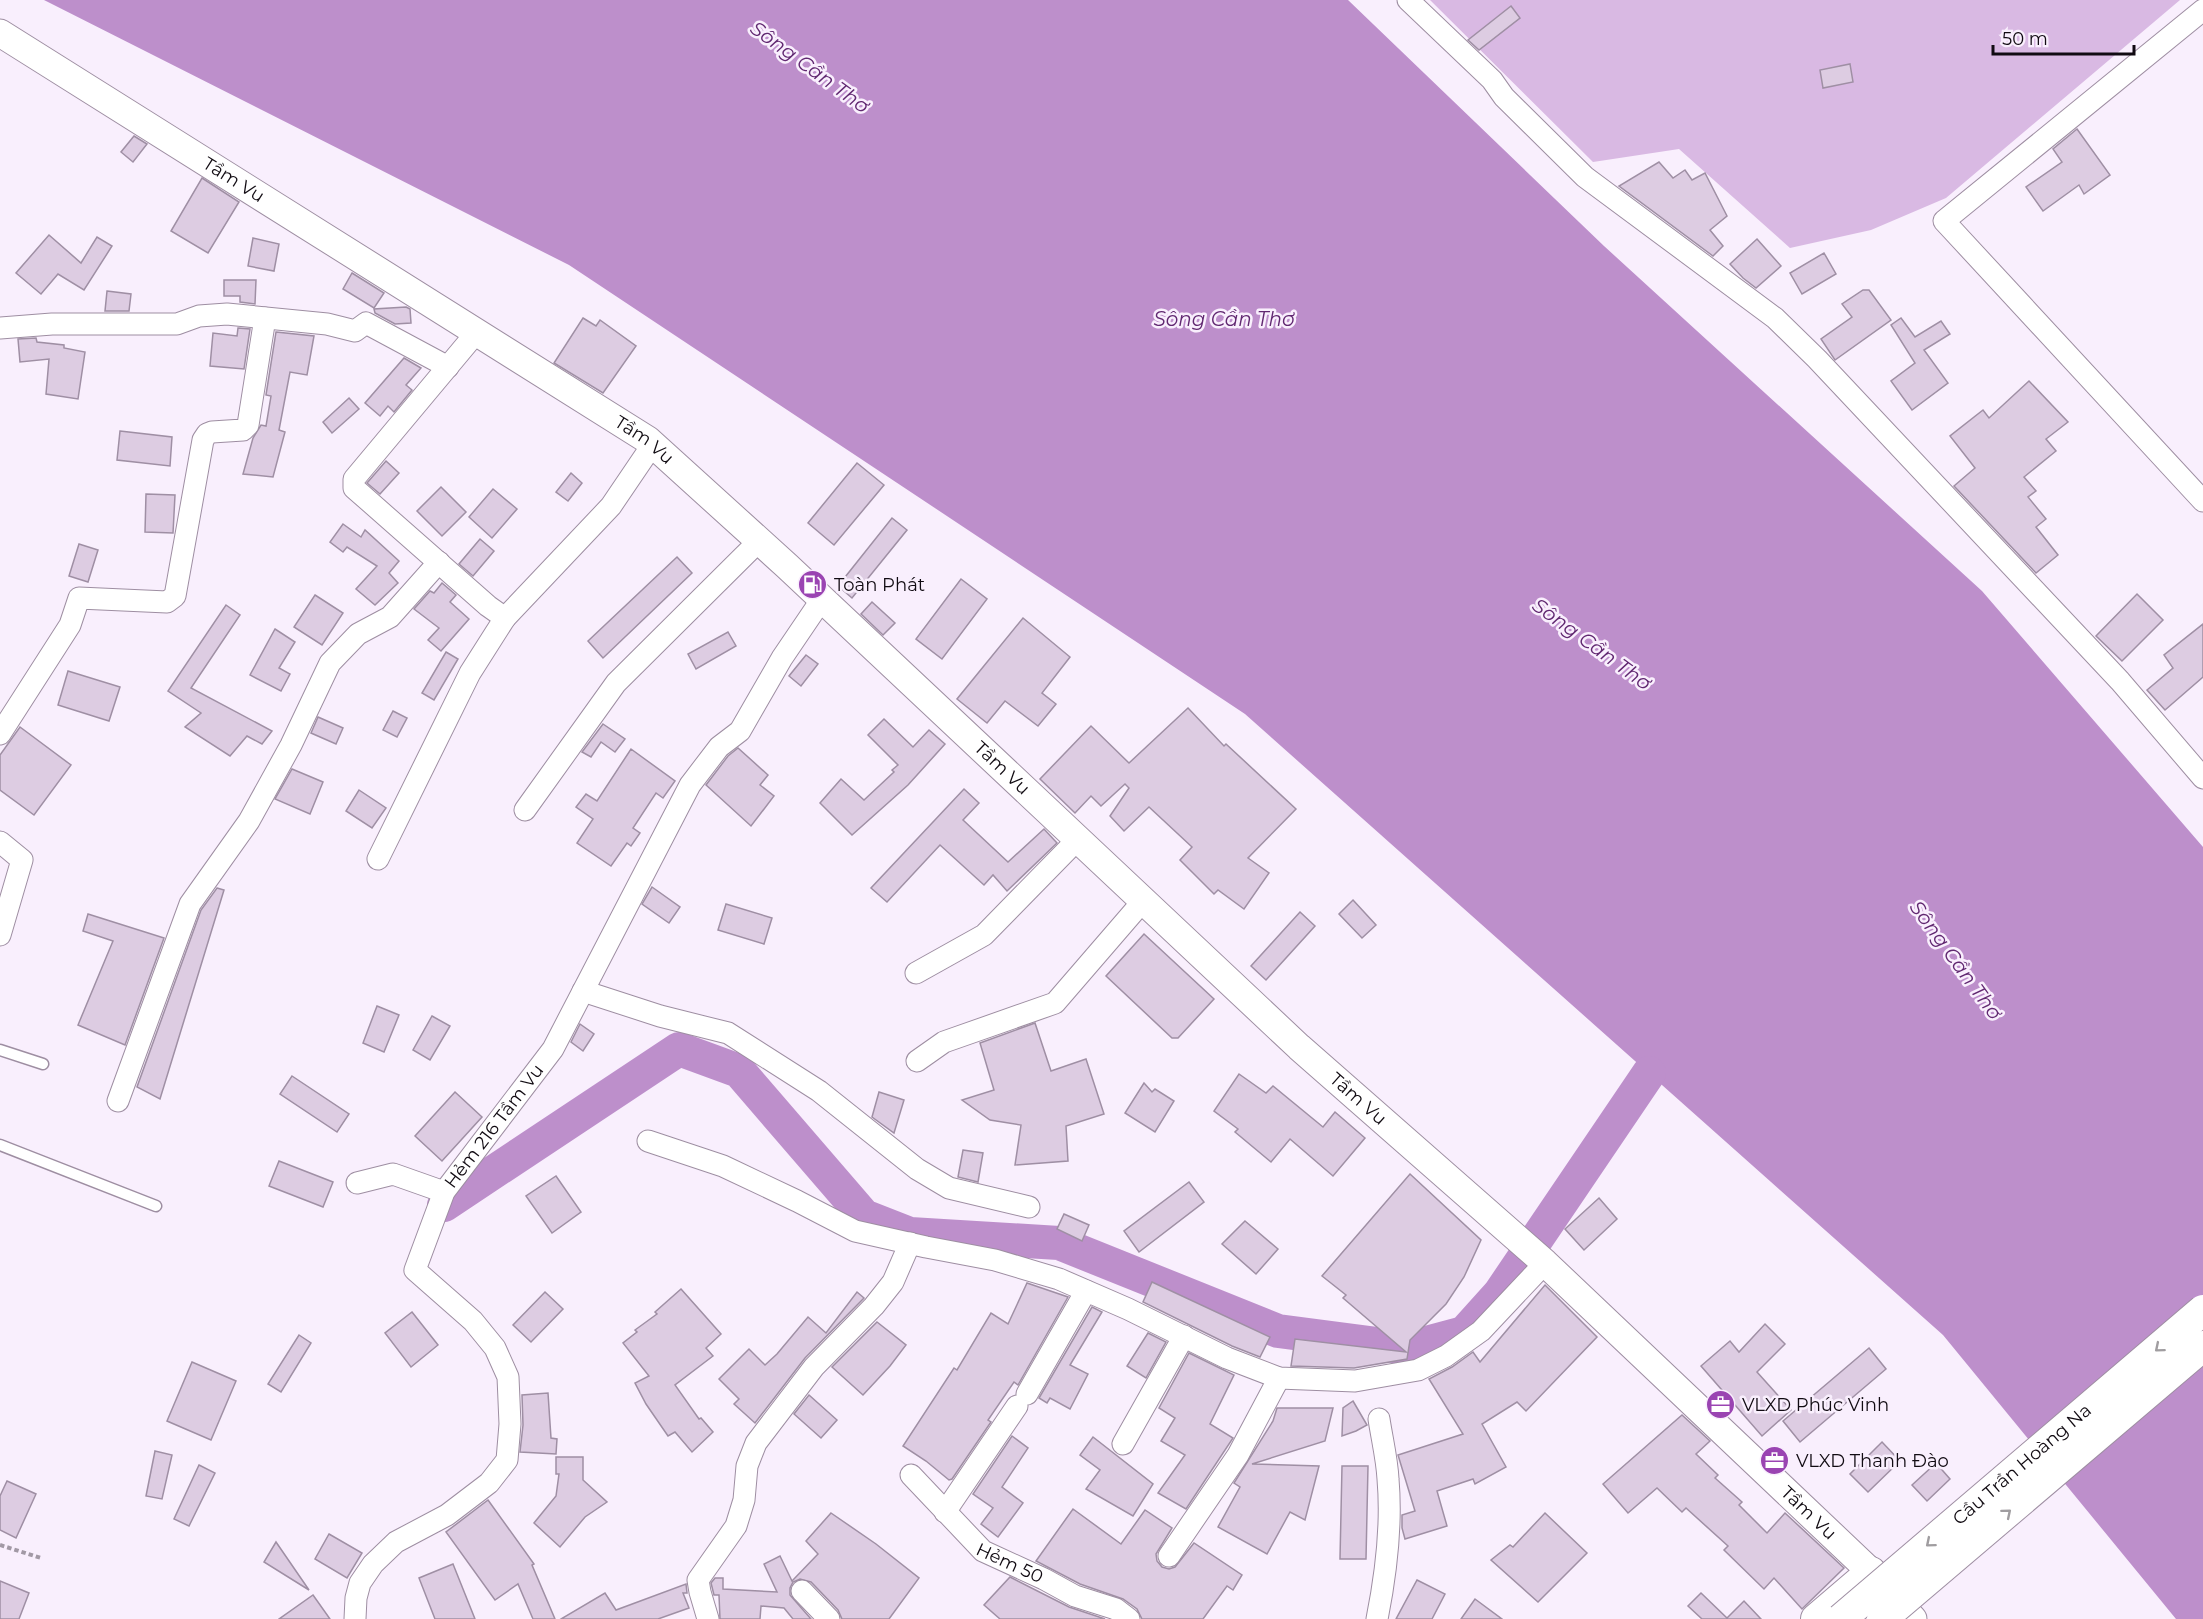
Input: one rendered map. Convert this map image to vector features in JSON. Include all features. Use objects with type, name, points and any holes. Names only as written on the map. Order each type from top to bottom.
[{"type":"main road","name":"Cầu Trần Hoàng Na","points":[[1842,1619],[2203,1310]]},
{"type":"main road","name":"Cầu Trần Hoàng Na","points":[[1899,1617],[2203,1346]]},
{"type":"main road","points":[[1816,1619],[1871,1572]]},
{"type":"street","points":[[1408,0],[1492,80],[1504,97],[1585,177],[1775,318],[1792,334],[2120,681],[2203,778]]},
{"type":"street","points":[[2203,10],[1944,221],[2203,501]]},
{"type":"street","name":"Tầm Vu","points":[[0,33],[653,444],[822,599],[1299,1047],[1544,1262],[1871,1572],[1899,1617]]},
{"type":"street","points":[[0,328],[52,324],[177,324],[199,316],[227,314],[327,324],[355,331],[366,322],[448,367]]},
{"type":"street","points":[[0,735],[70,626],[79,598],[167,602],[175,596],[203,440],[207,434],[212,432],[243,430],[248,425],[265,318]]},
{"type":"street","points":[[477,333],[354,479],[354,488],[488,606],[505,618]]},
{"type":"street","points":[[378,859],[470,673],[505,618],[610,507],[653,444]]},
{"type":"street","points":[[525,810],[616,683],[759,541]]},
{"type":"street","points":[[118,1101],[190,904],[249,821],[291,745],[330,663],[358,634],[390,617],[439,562]]},
{"type":"street","name":"Hẻm 216 Tầm Vu","points":[[355,1619],[356,1598],[360,1583],[373,1564],[396,1542],[447,1515],[489,1483],[507,1460],[510,1424],[508,1377],[495,1348],[473,1321],[415,1270],[444,1192],[553,1049],[690,785],[719,747],[740,731],[782,658],[822,599]]},
{"type":"street","points":[[916,973],[984,935],[1078,839]]},
{"type":"street","points":[[0,842],[22,860],[0,935]]},
{"type":"street","points":[[917,1060],[944,1042],[1055,1003],[1143,900]]},
{"type":"street","points":[[583,991],[660,1016],[728,1033],[819,1091],[917,1169],[949,1188],[1029,1207]]},
{"type":"street","points":[[648,1141],[723,1166],[855,1231],[996,1260],[1059,1279],[1227,1358],[1279,1378],[1355,1381],[1418,1370],[1446,1356],[1481,1331],[1544,1262]]},
{"type":"street","points":[[357,1183],[393,1174],[444,1192]]},
{"type":"street","points":[[708,1619],[698,1580],[736,1526],[744,1500],[747,1466],[756,1443],[814,1367],[893,1282],[910,1244]]},
{"type":"street","points":[[945,1512],[1022,1400],[1086,1291]]},
{"type":"street","points":[[1123,1444],[1184,1336]]},
{"type":"street","points":[[1169,1556],[1238,1455],[1279,1378]]},
{"type":"street","points":[[1377,1619],[1384,1584],[1389,1480],[1379,1419]]},
{"type":"street","name":"Hẻm 50","points":[[911,1475],[983,1551],[1075,1596],[1116,1609],[1129,1619]]},
{"type":"street","points":[[802,1591],[826,1618]]},
{"type":"lane","points":[[0,1050],[43,1064]]},
{"type":"lane","points":[[0,1145],[156,1206]]},
{"type":"path","points":[[0,1545],[41,1558]]},
{"type":"shaded area","points":[[1430,0],[2180,0],[1946,198],[1871,230],[1790,248],[1679,149],[1593,162]]},
{"type":"water","name":"Sông Cần Thơ","points":[[44,0],[1348,0],[1604,246],[1982,591],[2203,847],[2203,1619],[2176,1619],[1943,1335],[1245,714],[569,265]]},
{"type":"building","points":[[1511,6],[1520,18],[1479,50],[1468,40]]},
{"type":"building","points":[[1850,64],[1853,82],[1823,88],[1820,70]]},
{"type":"building","points":[[2077,129],[2110,175],[2084,194],[2079,185],[2043,211],[2026,187],[2062,162],[2053,149]]},
{"type":"building","points":[[134,136],[147,144],[133,162],[121,152]]},
{"type":"building","points":[[1659,162],[1673,178],[1685,170],[1692,180],[1705,173],[1727,216],[1710,230],[1723,246],[1713,256],[1619,186]]},
{"type":"building","points":[[202,178],[239,202],[208,253],[171,231]]},
{"type":"building","points":[[49,235],[81,263],[97,237],[112,246],[84,290],[58,274],[41,294],[16,273]]},
{"type":"building","points":[[253,238],[279,244],[274,271],[248,266]]},
{"type":"building","points":[[1757,239],[1781,266],[1756,288],[1730,264]]},
{"type":"building","points":[[1824,253],[1836,274],[1802,294],[1790,273]]},
{"type":"building","points":[[352,273],[384,293],[374,308],[343,289]]},
{"type":"building","points":[[224,280],[256,280],[255,304],[240,302],[240,296],[224,296]]},
{"type":"building","points":[[1863,290],[1869,290],[1891,320],[1835,360],[1821,339],[1852,317],[1842,304]]},
{"type":"building","points":[[107,291],[131,294],[129,311],[105,311]]},
{"type":"building","points":[[406,307],[410,309],[411,323],[395,324],[375,313],[374,309]]},
{"type":"building","points":[[583,318],[596,326],[600,320],[636,346],[603,393],[554,363]]},
{"type":"building","points":[[1901,318],[1915,337],[1941,321],[1950,334],[1924,350],[1948,383],[1912,410],[1891,381],[1915,363],[1891,325]]},
{"type":"building","points":[[238,328],[250,329],[244,369],[210,366],[213,333],[237,336]]},
{"type":"building","points":[[276,332],[314,336],[307,375],[290,372],[279,430],[285,432],[273,477],[243,474],[253,438],[261,425],[266,426],[271,396],[266,395]]},
{"type":"building","points":[[36,338],[37,342],[64,345],[64,348],[85,352],[78,399],[46,394],[49,359],[20,362],[18,339]]},
{"type":"building","points":[[404,358],[421,368],[406,385],[412,390],[394,412],[388,406],[380,416],[365,403]]},
{"type":"building","points":[[2029,381],[2068,422],[2046,439],[2056,451],[2024,477],[2036,491],[2028,497],[2046,519],[2036,527],[2058,555],[2036,573],[1954,486],[1975,468],[1950,436],[1983,410],[1989,418]]},
{"type":"building","points":[[349,398],[359,409],[332,433],[323,422]]},
{"type":"building","points":[[120,431],[172,437],[170,466],[117,460]]},
{"type":"building","points":[[386,461],[399,473],[380,494],[367,483]]},
{"type":"building","points":[[857,463],[884,485],[834,545],[808,523]]},
{"type":"building","points":[[571,473],[582,483],[568,501],[556,492]]},
{"type":"building","points":[[441,487],[466,512],[442,536],[417,511]]},
{"type":"building","points":[[493,489],[517,509],[492,538],[469,517]]},
{"type":"building","points":[[146,494],[175,495],[173,533],[145,532]]},
{"type":"building","points":[[892,518],[907,530],[852,598],[838,586]]},
{"type":"building","points":[[343,524],[361,537],[365,530],[399,561],[389,573],[398,583],[375,605],[356,589],[377,566],[347,547],[343,552],[330,542]]},
{"type":"building","points":[[480,539],[494,551],[473,576],[459,564]]},
{"type":"building","points":[[79,544],[98,550],[88,582],[69,576]]},
{"type":"building","points":[[677,557],[692,573],[603,658],[588,641]]},
{"type":"building","points":[[961,579],[987,599],[942,659],[916,639]]},
{"type":"building","points":[[442,583],[456,595],[450,602],[469,619],[441,651],[428,640],[439,628],[414,609],[430,591],[434,593]]},
{"type":"building","points":[[2137,594],[2163,620],[2122,661],[2096,636]]},
{"type":"building","points":[[315,595],[343,613],[322,645],[294,627]]},
{"type":"building","points":[[872,602],[895,623],[883,635],[861,614]]},
{"type":"building","points":[[226,605],[240,615],[191,688],[272,731],[262,744],[247,736],[230,756],[185,727],[201,713],[168,691]]},
{"type":"building","points":[[1023,618],[1070,657],[1042,693],[1056,704],[1038,726],[1005,701],[987,723],[957,699]]},
{"type":"building","points":[[2203,624],[2203,677],[2165,710],[2147,690],[2173,668],[2164,655]]},
{"type":"building","points":[[275,629],[295,642],[279,668],[290,674],[281,691],[250,675]]},
{"type":"building","points":[[728,632],[736,646],[696,669],[688,654]]},
{"type":"building","points":[[446,652],[458,659],[434,700],[422,693]]},
{"type":"building","points":[[806,655],[818,664],[801,686],[789,676]]},
{"type":"building","points":[[68,671],[120,687],[109,721],[58,705]]},
{"type":"building","points":[[1188,708],[1224,746],[1226,744],[1296,809],[1248,858],[1269,873],[1244,909],[1218,890],[1214,894],[1180,860],[1192,847],[1149,807],[1124,831],[1110,816],[1129,788],[1125,784],[1101,806],[1091,796],[1075,813],[1040,779],[1091,726],[1129,763]]},
{"type":"building","points":[[393,711],[407,718],[397,737],[383,730]]},
{"type":"building","points":[[318,717],[343,728],[336,744],[311,733]]},
{"type":"building","points":[[884,719],[913,747],[929,730],[945,744],[908,785],[852,835],[820,803],[841,779],[864,800],[894,772],[892,770],[898,765],[868,735]]},
{"type":"building","points":[[603,724],[625,739],[615,752],[601,742],[591,757],[582,752]]},
{"type":"building","points":[[20,727],[71,765],[34,815],[0,790],[0,755]]},
{"type":"building","points":[[738,748],[768,775],[760,785],[774,796],[751,826],[706,785],[728,756]]},
{"type":"building","points":[[631,749],[675,781],[663,798],[656,793],[633,828],[640,833],[631,846],[627,843],[611,866],[577,843],[593,819],[576,807],[586,794],[597,801]]},
{"type":"building","points":[[292,769],[323,782],[310,814],[275,799]]},
{"type":"building","points":[[964,789],[979,803],[963,820],[1008,862],[1044,829],[1057,843],[1007,891],[993,875],[984,885],[940,845],[887,902],[871,888]]},
{"type":"building","points":[[359,790],[386,808],[372,828],[346,811]]},
{"type":"building","points":[[652,887],[680,907],[669,923],[642,904]]},
{"type":"building","points":[[217,888],[224,890],[160,1099],[137,1087],[201,910]]},
{"type":"building","points":[[1353,900],[1376,925],[1362,938],[1339,914]]},
{"type":"building","points":[[726,904],[772,918],[764,944],[718,930]]},
{"type":"building","points":[[1300,912],[1315,926],[1266,980],[1251,966]]},
{"type":"building","points":[[88,914],[164,938],[125,1045],[78,1025],[113,941],[83,931]]},
{"type":"building","points":[[1144,934],[1214,999],[1178,1038],[1172,1038],[1106,976]]},
{"type":"building","points":[[377,1006],[399,1015],[384,1052],[363,1043]]},
{"type":"building","points":[[432,1016],[450,1026],[430,1060],[413,1050]]},
{"type":"building","points":[[1035,1023],[1051,1071],[1086,1059],[1104,1114],[1066,1126],[1068,1161],[1015,1165],[1021,1125],[990,1120],[962,1100],[994,1090],[980,1043]]},
{"type":"building","points":[[580,1024],[594,1034],[583,1051],[571,1042]]},
{"type":"building","points":[[1239,1074],[1266,1093],[1273,1086],[1323,1127],[1335,1112],[1365,1138],[1333,1176],[1290,1139],[1271,1162],[1235,1132],[1238,1129],[1214,1111]]},
{"type":"building","points":[[292,1076],[349,1114],[337,1132],[280,1094]]},
{"type":"building","points":[[1144,1083],[1152,1092],[1155,1089],[1174,1101],[1155,1132],[1125,1113]]},
{"type":"building","points":[[455,1092],[482,1117],[442,1161],[415,1136]]},
{"type":"building","points":[[879,1092],[904,1100],[894,1133],[872,1117]]},
{"type":"building","points":[[963,1150],[983,1153],[978,1182],[958,1177]]},
{"type":"building","points":[[279,1161],[333,1182],[323,1207],[269,1186]]},
{"type":"building","points":[[1410,1174],[1481,1240],[1464,1277],[1446,1304],[1410,1340],[1407,1359],[1354,1368],[1291,1366],[1295,1339],[1406,1352],[1343,1298],[1346,1295],[1322,1276]]},
{"type":"building","points":[[556,1176],[581,1212],[552,1233],[526,1196]]},
{"type":"building","points":[[1189,1182],[1204,1202],[1139,1252],[1124,1231]]},
{"type":"building","points":[[1599,1198],[1617,1219],[1584,1250],[1565,1229]]},
{"type":"building","points":[[1064,1214],[1089,1225],[1082,1241],[1057,1229]]},
{"type":"building","points":[[1245,1221],[1278,1249],[1256,1274],[1222,1244]]},
{"type":"building","points":[[1152,1282],[1270,1337],[1260,1357],[1232,1346],[1143,1302]]},
{"type":"building","points":[[1027,1283],[1068,1297],[1018,1385],[1014,1382],[988,1420],[991,1422],[952,1479],[949,1480],[903,1446],[954,1368],[957,1370],[991,1313],[1008,1324]]},
{"type":"building","points":[[1545,1285],[1597,1337],[1526,1411],[1517,1402],[1482,1424],[1506,1467],[1475,1484],[1473,1479],[1437,1491],[1447,1526],[1405,1539],[1402,1515],[1415,1511],[1398,1455],[1463,1434],[1429,1379],[1452,1367],[1473,1352],[1480,1362]]},
{"type":"building","points":[[681,1289],[721,1334],[706,1348],[713,1356],[675,1385],[699,1419],[701,1418],[713,1432],[692,1452],[675,1432],[668,1436],[646,1404],[635,1383],[649,1376],[623,1343],[637,1332],[635,1330],[657,1314],[655,1312]]},
{"type":"building","points":[[545,1292],[563,1309],[531,1342],[513,1325]]},
{"type":"building","points":[[857,1292],[864,1298],[805,1358],[755,1423],[734,1404],[739,1399],[719,1379],[749,1349],[765,1365],[808,1317],[826,1333]]},
{"type":"building","points":[[1092,1307],[1102,1312],[1070,1365],[1088,1374],[1070,1409],[1050,1398],[1047,1403],[1039,1398]]},
{"type":"building","points":[[412,1312],[438,1345],[411,1367],[385,1333]]},
{"type":"building","points":[[877,1322],[906,1345],[863,1395],[832,1367]]},
{"type":"building","points":[[1765,1324],[1785,1344],[1757,1372],[1791,1410],[1762,1436],[1701,1366],[1730,1341],[1739,1352]]},
{"type":"building","points":[[1148,1333],[1166,1342],[1146,1378],[1127,1366]]},
{"type":"building","points":[[299,1335],[311,1343],[281,1392],[268,1384]]},
{"type":"building","points":[[1869,1348],[1886,1369],[1800,1442],[1783,1421]]},
{"type":"building","points":[[1189,1353],[1234,1375],[1210,1424],[1233,1438],[1186,1509],[1158,1493],[1185,1455],[1161,1441],[1175,1418],[1159,1408]]},
{"type":"building","points":[[192,1362],[236,1381],[211,1440],[167,1421]]},
{"type":"building","points":[[548,1393],[551,1438],[557,1439],[556,1454],[520,1452],[523,1425],[522,1395]]},
{"type":"building","points":[[809,1395],[837,1420],[821,1438],[794,1414]]},
{"type":"building","points":[[1353,1401],[1367,1425],[1342,1436],[1343,1408]]},
{"type":"building","points":[[1277,1408],[1333,1408],[1325,1441],[1252,1464],[1319,1466],[1305,1520],[1290,1512],[1267,1554],[1218,1527],[1240,1487],[1234,1483],[1273,1421]]},
{"type":"building","points":[[1682,1415],[1710,1441],[1696,1454],[1718,1475],[1715,1478],[1742,1502],[1739,1505],[1767,1533],[1785,1513],[1844,1568],[1802,1609],[1774,1578],[1764,1589],[1724,1550],[1728,1546],[1686,1508],[1682,1512],[1657,1488],[1628,1513],[1603,1484]]},
{"type":"building","points":[[1012,1436],[1028,1448],[1002,1487],[1023,1503],[998,1537],[981,1524],[993,1508],[973,1494]]},
{"type":"building","points":[[1093,1437],[1153,1484],[1133,1516],[1086,1489],[1100,1470],[1080,1455]]},
{"type":"building","points":[[1882,1442],[1900,1461],[1868,1492],[1850,1474]]},
{"type":"building","points":[[155,1451],[172,1455],[162,1499],[146,1496]]},
{"type":"building","points":[[556,1457],[583,1457],[583,1480],[607,1502],[585,1517],[560,1547],[534,1523],[556,1496],[559,1474],[556,1474]]},
{"type":"building","points":[[1936,1463],[1950,1479],[1927,1501],[1912,1485]]},
{"type":"building","points":[[199,1465],[215,1473],[189,1526],[174,1519]]},
{"type":"building","points":[[1342,1466],[1368,1466],[1366,1559],[1340,1559]]},
{"type":"building","points":[[7,1481],[36,1494],[16,1538],[0,1530],[0,1496]]},
{"type":"building","points":[[488,1500],[534,1564],[532,1565],[555,1619],[533,1619],[518,1584],[495,1600],[446,1532]]},
{"type":"building","points":[[1073,1509],[1121,1544],[1145,1510],[1172,1528],[1156,1554],[1157,1561],[1162,1567],[1169,1569],[1175,1567],[1194,1543],[1242,1575],[1233,1590],[1227,1586],[1203,1619],[1142,1619],[1137,1609],[1123,1599],[1080,1584],[1036,1561]]},
{"type":"building","points":[[831,1513],[876,1544],[919,1578],[889,1619],[842,1619],[838,1610],[811,1582],[800,1579],[793,1582],[790,1595],[811,1619],[793,1619],[784,1608],[761,1606],[760,1619],[720,1619],[719,1595],[714,1595],[711,1583],[715,1578],[723,1578],[723,1589],[777,1592],[764,1564],[780,1556],[792,1581],[818,1554],[806,1541]]},
{"type":"building","points":[[1545,1513],[1587,1553],[1538,1602],[1491,1560],[1510,1545],[1513,1547]]},
{"type":"building","points":[[329,1534],[362,1553],[347,1578],[315,1559]]},
{"type":"building","points":[[276,1542],[309,1590],[264,1562]]},
{"type":"building","points":[[453,1564],[475,1619],[435,1619],[419,1578]]},
{"type":"building","points":[[1010,1577],[1069,1607],[1105,1619],[1000,1619],[984,1605]]},
{"type":"building","points":[[1417,1580],[1445,1594],[1432,1619],[1396,1619]]},
{"type":"building","points":[[0,1581],[29,1593],[19,1619],[0,1619]]},
{"type":"building","points":[[686,1584],[687,1593],[683,1593],[689,1608],[658,1619],[561,1619],[605,1593],[616,1610]]},
{"type":"building","points":[[1701,1593],[1727,1618],[1744,1601],[1761,1619],[1702,1619],[1688,1606]]},
{"type":"building","points":[[313,1595],[330,1619],[279,1619]]},
{"type":"building","points":[[1475,1599],[1502,1619],[1461,1619]]},
{"type":"waterway","points":[[444,1205],[679,1049],[739,1071],[864,1216],[910,1234],[1059,1243],[1278,1331],[1408,1348],[1464,1333],[1500,1293],[1649,1073]]},
{"type":"place","name":"Toàn Phát","points":[[813,585]]},
{"type":"place","name":"VLXD Phúc Vinh","points":[[1721,1405]]},
{"type":"place","name":"VLXD Thanh Đào","points":[[1775,1461]]}]
